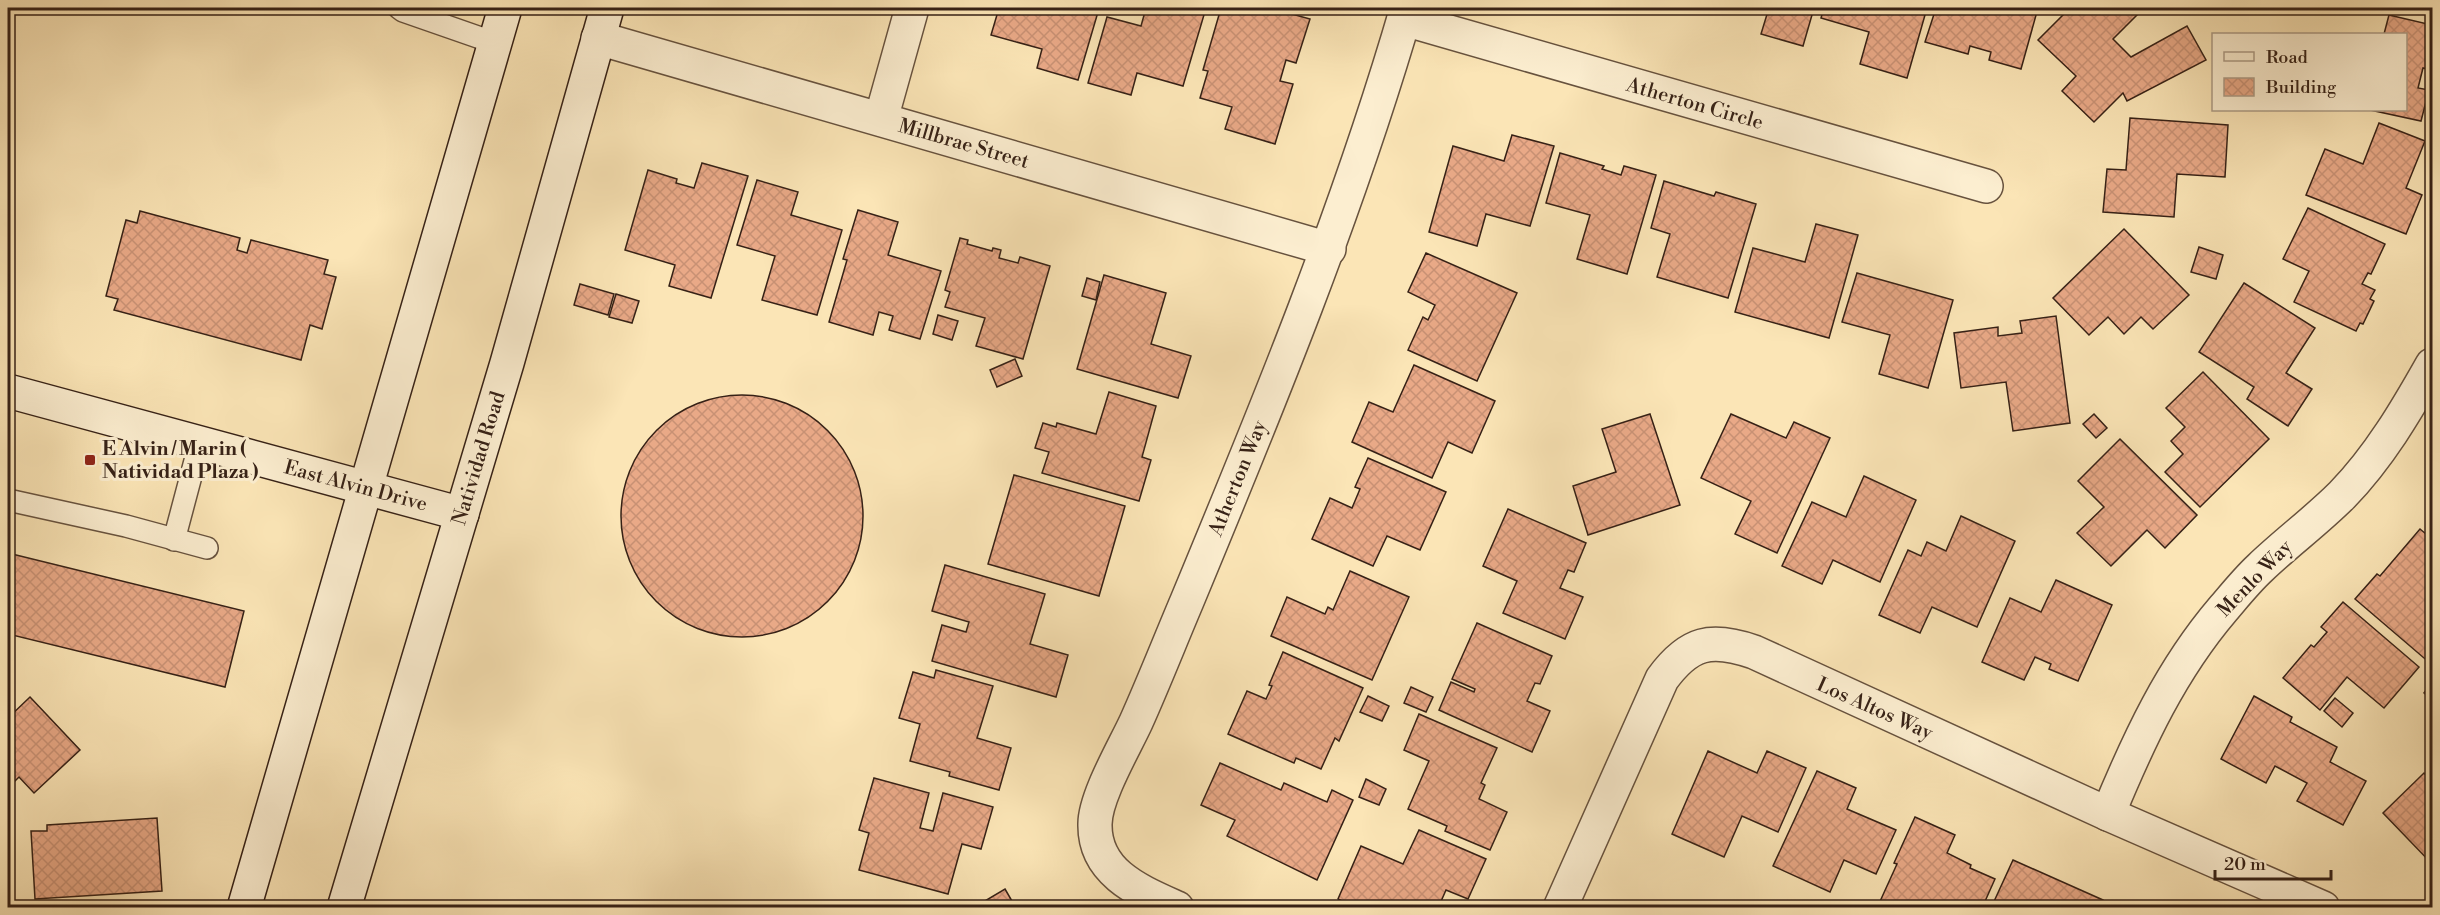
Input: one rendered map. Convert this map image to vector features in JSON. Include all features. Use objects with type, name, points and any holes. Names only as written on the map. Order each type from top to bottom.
[{"type":"street","points":[[244,908],[505,8]]},
{"type":"street","name":"Natividad Road","points":[[344,908],[507,363],[607,8]]},
{"type":"street","points":[[881,119],[912,8]]},
{"type":"street","name":"Atherton Circle","points":[[1405,13],[1986,186]]},
{"type":"street","name":"Atherton Way","points":[[1177,908],[1136,889],[1119,878],[1108,867],[1096,840],[1097,807],[1138,718],[1222,516],[1329,249],[1405,13]]},
{"type":"street","name":"Millbrae Street","points":[[598,38],[1329,249]]},
{"type":"street","name":"Menlo Way","points":[[2108,814],[2138,741],[2161,696],[2188,653],[2258,569],[2340,497],[2369,464],[2401,420],[2433,365]]},
{"type":"street","name":"East Alvin Drive","points":[[8,391],[462,513]]},
{"type":"street","name":"Los Altos Way","points":[[1560,908],[1662,679],[1675,661],[1691,650],[1712,644],[1730,644],[1754,652],[2108,814],[2323,908]]},
{"type":"lane","points":[[399,8],[495,43]]},
{"type":"lane","points":[[174,540],[200,442]]},
{"type":"lane","points":[[8,500],[116,524],[207,548]]},
{"type":"building","points":[[999,8],[1084,8],[1098,12],[1078,80],[1037,68],[1042,49],[991,35]]},
{"type":"building","points":[[1146,8],[1206,8],[1183,86],[1137,73],[1131,95],[1088,83],[1107,17],[1141,26]]},
{"type":"building","points":[[1221,8],[1270,8],[1310,19],[1296,63],[1286,60],[1280,81],[1293,84],[1275,144],[1225,129],[1232,107],[1200,98],[1208,71],[1203,70]]},
{"type":"building","points":[[1680,8],[1705,8],[1703,14]]},
{"type":"building","points":[[1757,8],[1814,8],[1803,46],[1761,34],[1768,11]]},
{"type":"building","points":[[1824,8],[1927,8],[1907,78],[1860,64],[1869,32],[1821,18]]},
{"type":"building","points":[[1936,8],[2038,8],[2021,69],[1989,60],[1991,52],[1970,46],[1968,54],[1925,42]]},
{"type":"building","points":[[2070,8],[2144,8],[2113,39],[2131,57],[2187,26],[2206,60],[2127,101],[2123,93],[2094,122],[2062,91],[2076,76],[2038,40]]},
{"type":"building","points":[[2389,15],[2432,25],[2432,70],[2423,68],[2418,88],[2429,90],[2421,121],[2375,111],[2407,111],[2407,33],[2384,33]]},
{"type":"building","points":[[2130,118],[2228,125],[2225,177],[2177,174],[2174,217],[2103,212],[2107,169],[2126,170]]},
{"type":"building","points":[[2379,123],[2425,141],[2406,188],[2422,195],[2406,234],[2306,195],[2325,149],[2363,164]]},
{"type":"building","points":[[1512,135],[1554,146],[1530,226],[1486,214],[1477,246],[1429,232],[1453,146],[1504,161]]},
{"type":"building","points":[[1560,153],[1604,166],[1602,169],[1621,175],[1624,166],[1656,175],[1627,274],[1577,259],[1590,215],[1546,203]]},
{"type":"building","points":[[702,163],[748,176],[711,298],[669,286],[675,265],[625,250],[648,170],[677,179],[676,183],[694,188]]},
{"type":"building","points":[[757,180],[798,192],[791,215],[842,230],[817,315],[762,300],[775,256],[737,245]]},
{"type":"building","points":[[1664,181],[1714,196],[1716,192],[1756,204],[1728,298],[1657,277],[1670,234],[1651,228]]},
{"type":"building","points":[[2308,208],[2385,244],[2371,274],[2368,273],[2362,284],[2375,290],[2370,299],[2374,301],[2363,324],[2360,323],[2356,331],[2294,302],[2309,271],[2283,259]]},
{"type":"building","points":[[858,210],[898,222],[888,255],[941,271],[920,339],[889,330],[893,316],[879,312],[873,335],[829,322],[847,260],[843,259]]},
{"type":"building","points":[[140,211],[240,238],[237,250],[247,253],[251,240],[328,260],[324,274],[336,277],[322,329],[310,325],[301,360],[114,310],[118,299],[106,296],[126,220],[137,223]]},
{"type":"building","points":[[1816,224],[1858,235],[1829,338],[1735,312],[1753,248],[1805,262]]},
{"type":"building","points":[[2124,229],[2189,295],[2153,329],[2141,317],[2124,334],[2108,317],[2089,335],[2053,298]]},
{"type":"building","points":[[960,238],[968,240],[967,244],[992,251],[993,248],[1001,250],[999,258],[1018,263],[1020,257],[1050,266],[1023,359],[976,346],[985,318],[945,307],[950,292],[945,290]]},
{"type":"building","points":[[2199,247],[2223,255],[2216,279],[2191,272]]},
{"type":"building","points":[[1426,253],[1517,293],[1477,381],[1408,350],[1423,317],[1428,320],[1435,305],[1408,292]]},
{"type":"building","points":[[1857,273],[1953,300],[1928,388],[1879,374],[1890,335],[1842,322]]},
{"type":"building","points":[[1104,275],[1166,293],[1151,344],[1191,356],[1178,398],[1077,369]]},
{"type":"building","points":[[1087,278],[1100,282],[1096,300],[1082,296]]},
{"type":"building","points":[[2244,283],[2315,328],[2286,373],[2312,389],[2288,426],[2247,399],[2254,387],[2199,352]]},
{"type":"building","points":[[580,284],[614,294],[608,315],[574,305]]},
{"type":"building","points":[[616,294],[639,301],[632,323],[609,317]]},
{"type":"building","points":[[938,315],[958,321],[952,340],[933,334]]},
{"type":"building","points":[[2056,316],[2070,423],[2013,431],[2006,382],[1961,388],[1954,333],[1998,327],[1998,336],[2022,333],[2020,321]]},
{"type":"building","points":[[1015,359],[1022,376],[997,387],[990,370]]},
{"type":"building","points":[[1414,365],[1495,401],[1472,453],[1448,442],[1432,478],[1352,442],[1369,402],[1393,412]]},
{"type":"building","points":[[2203,372],[2269,439],[2200,507],[2165,472],[2183,454],[2171,441],[2185,427],[2166,408]]},
{"type":"building","points":[[1109,392],[1156,406],[1142,457],[1151,460],[1139,501],[1042,473],[1049,452],[1035,448],[1043,423],[1056,427],[1057,423],[1096,434]]},
{"type":"building","points":[[730,395],[754,395],[777,400],[799,409],[828,430],[843,449],[854,470],[861,492],[863,516],[861,540],[854,562],[843,583],[828,602],[799,623],[777,632],[754,637],[730,637],[707,632],[685,623],[665,610],[648,593],[635,573],[626,551],[621,528],[621,504],[626,481],[635,459],[648,439],[665,422],[685,409],[707,400]]},
{"type":"building","points":[[1650,414],[1680,505],[1588,535],[1573,486],[1616,472],[1602,429]]},
{"type":"building","points":[[1731,414],[1786,438],[1794,422],[1830,438],[1777,553],[1735,534],[1751,501],[1701,478]]},
{"type":"building","points":[[2094,414],[2107,428],[2096,438],[2083,424]]},
{"type":"building","points":[[2120,439],[2197,515],[2165,548],[2147,530],[2111,566],[2077,533],[2104,507],[2078,481]]},
{"type":"building","points":[[1368,458],[1446,492],[1420,550],[1387,536],[1373,566],[1312,539],[1330,498],[1352,508],[1360,489],[1355,487]]},
{"type":"building","points":[[1014,475],[1125,506],[1099,596],[988,564]]},
{"type":"building","points":[[1864,476],[1916,500],[1880,582],[1833,560],[1822,584],[1782,566],[1812,502],[1846,517]]},
{"type":"building","points":[[1508,509],[1586,543],[1574,572],[1568,570],[1560,588],[1583,597],[1565,639],[1503,613],[1517,581],[1483,566]]},
{"type":"building","points":[[1961,516],[2015,541],[1977,627],[1932,607],[1920,633],[1879,615],[1908,550],[1921,556],[1927,542],[1946,551]]},
{"type":"building","points":[[2420,529],[2432,539],[2431,664],[2355,599],[2377,574],[2380,576]]},
{"type":"building","points":[[8,553],[244,611],[225,687],[8,634]]},
{"type":"building","points":[[945,565],[1045,594],[1030,644],[1068,655],[1056,697],[932,661],[942,625],[966,632],[969,622],[932,611]]},
{"type":"building","points":[[1350,571],[1409,597],[1372,680],[1271,636],[1287,597],[1325,614],[1328,607],[1333,610]]},
{"type":"building","points":[[2056,580],[2112,605],[2078,681],[2049,669],[2051,664],[2035,657],[2024,680],[1982,662],[2010,598],[2041,612]]},
{"type":"building","points":[[2343,602],[2419,667],[2384,708],[2347,677],[2320,710],[2283,678],[2311,645],[2314,647],[2327,632],[2321,627]]},
{"type":"building","points":[[1477,623],[1552,656],[1540,684],[1535,683],[1527,701],[1550,711],[1532,752],[1439,710],[1451,682],[1474,692],[1475,689],[1452,679]]},
{"type":"building","points":[[1283,652],[1363,688],[1339,741],[1335,738],[1321,769],[1296,758],[1294,763],[1228,734],[1247,691],[1266,699],[1272,686],[1269,685]]},
{"type":"building","points":[[936,670],[993,686],[977,738],[1011,748],[999,790],[949,776],[950,772],[910,761],[920,724],[899,718],[913,672],[934,678]]},
{"type":"building","points":[[2432,682],[2432,700],[2424,693]]},
{"type":"building","points":[[1411,687],[1433,697],[1426,712],[1404,703]]},
{"type":"building","points":[[1368,696],[1389,706],[1382,721],[1360,712]]},
{"type":"building","points":[[2254,696],[2292,717],[2290,722],[2337,747],[2330,762],[2366,781],[2343,825],[2297,801],[2307,783],[2275,766],[2266,783],[2221,759]]},
{"type":"building","points":[[30,697],[80,750],[34,793],[19,777],[15,781],[8,774],[8,718]]},
{"type":"building","points":[[2335,698],[2353,713],[2342,727],[2324,711]]},
{"type":"building","points":[[1419,714],[1497,748],[1481,783],[1485,785],[1479,799],[1507,812],[1490,850],[1445,831],[1447,826],[1408,809],[1429,761],[1404,750]]},
{"type":"building","points":[[1708,751],[1757,773],[1767,751],[1806,768],[1778,832],[1742,816],[1724,857],[1672,834]]},
{"type":"building","points":[[1220,763],[1281,790],[1284,783],[1327,802],[1332,790],[1353,800],[1317,880],[1227,836],[1235,820],[1201,805]]},
{"type":"building","points":[[1817,771],[1856,788],[1847,809],[1896,830],[1876,874],[1844,860],[1830,892],[1773,866]]},
{"type":"building","points":[[2424,773],[2432,782],[2432,864],[2383,813]]},
{"type":"building","points":[[874,778],[929,793],[920,828],[933,831],[943,793],[993,807],[981,849],[962,844],[948,894],[859,870],[869,833],[859,830]]},
{"type":"building","points":[[1366,779],[1386,789],[1379,805],[1359,797]]},
{"type":"building","points":[[1915,817],[1955,835],[1947,853],[1971,865],[1970,868],[1995,879],[1982,908],[1877,908]]},
{"type":"building","points":[[157,818],[162,891],[35,899],[31,831],[47,831],[47,825]]},
{"type":"building","points":[[1419,830],[1486,859],[1468,899],[1446,890],[1439,906],[1435,904],[1433,908],[1356,908],[1338,899],[1361,846],[1403,864]]},
{"type":"building","points":[[2013,860],[2103,900],[2100,908],[1991,908]]},
{"type":"building","points":[[1005,889],[1016,908],[973,908]]},
{"type":"place","name":"E Alvin / Marin ( Natividad Plaza )","points":[[90,460]]}]
